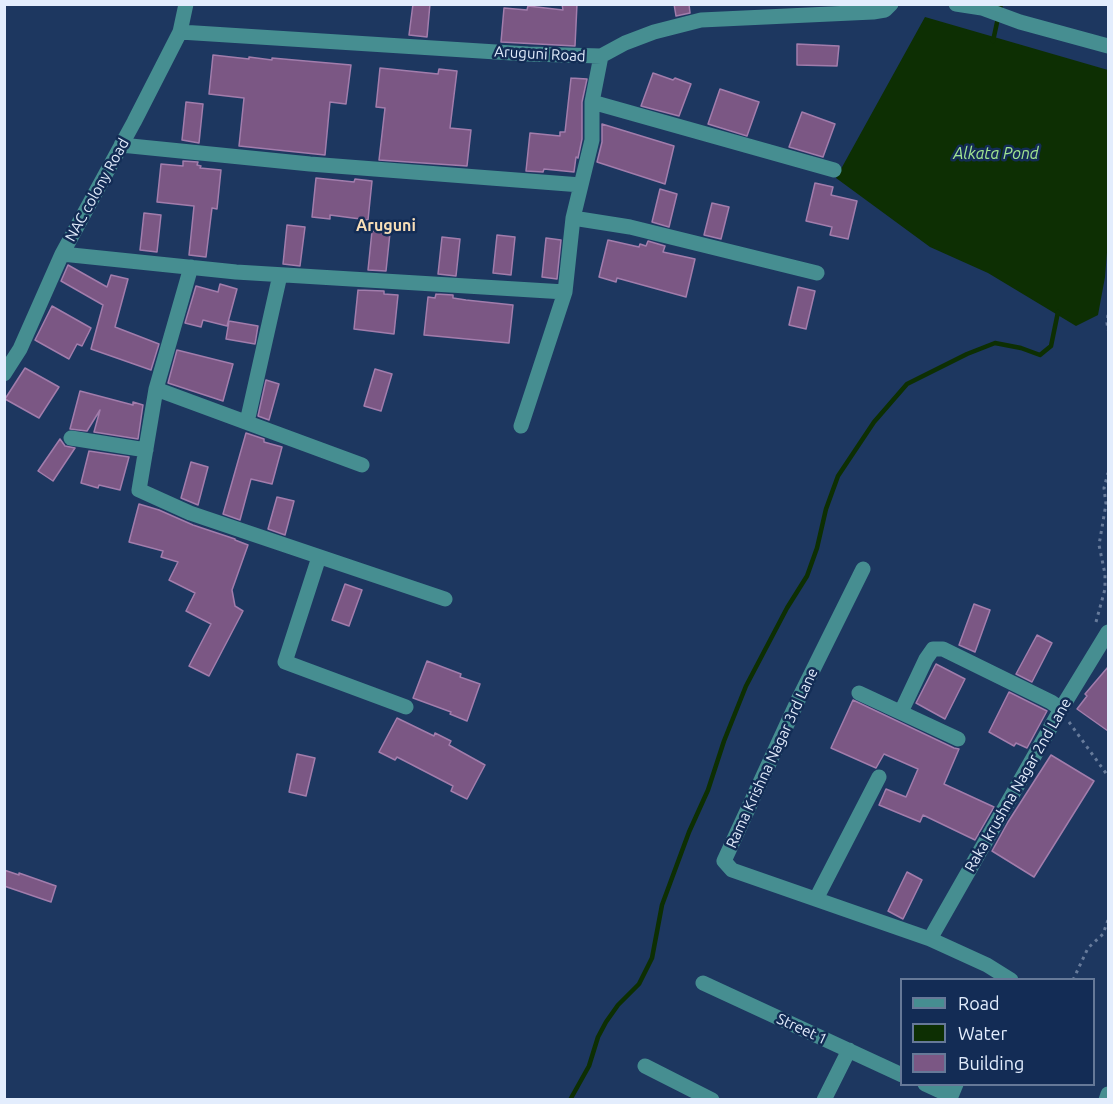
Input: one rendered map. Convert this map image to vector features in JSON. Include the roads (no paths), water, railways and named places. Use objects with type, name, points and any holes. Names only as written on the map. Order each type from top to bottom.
[{"type":"street","name":"NAC colony Road","points":[[4,374],[20,349],[62,254],[180,32],[186,4]]},
{"type":"street","name":"Aruguni Road","points":[[180,32],[528,54],[601,56],[625,43],[654,32],[701,20],[873,12],[885,10],[891,4]]},
{"type":"street","points":[[956,4],[982,8],[1020,22],[1108,46]]},
{"type":"street","points":[[521,426],[565,292],[573,218],[592,140],[592,102],[601,56]]},
{"type":"street","points":[[592,102],[834,170]]},
{"type":"street","points":[[121,145],[310,164],[581,185]]},
{"type":"street","points":[[573,218],[630,227],[817,273]]},
{"type":"street","points":[[62,254],[280,275],[565,292]]},
{"type":"street","points":[[191,267],[156,389],[139,490],[190,513],[445,599]]},
{"type":"street","points":[[247,422],[280,275]]},
{"type":"street","points":[[156,389],[362,465]]},
{"type":"street","points":[[71,438],[146,450]]},
{"type":"street","points":[[319,557],[285,662],[406,707]]},
{"type":"street","name":"Rama Krishna Nagar 3rd Lane","points":[[863,569],[800,696],[724,861],[732,870],[930,939],[987,965],[1004,978]]},
{"type":"street","name":"Raka krushna Nagar 2nd Lane","points":[[930,939],[1061,709],[1102,628]]},
{"type":"street","points":[[901,712],[933,649],[943,649],[1061,709]]},
{"type":"street","points":[[859,693],[958,739]]},
{"type":"street","points":[[816,899],[879,777]]},
{"type":"street","name":"Street 1","points":[[703,983],[900,1074]]},
{"type":"street","points":[[824,1100],[849,1050]]},
{"type":"street","points":[[645,1066],[712,1100]]},
{"type":"street","points":[[935,1086],[954,1090]]},
{"type":"street","points":[[1106,1100],[1108,1094]]},
{"type":"water","name":"Alkata Pond","points":[[925,17],[1108,70],[1108,240],[1105,277],[1098,315],[1076,326],[988,273],[930,247],[836,178]]},
{"type":"waterway","points":[[993,41],[1001,4]]},
{"type":"waterway","points":[[570,1100],[589,1066],[598,1037],[606,1022],[618,1005],[639,984],[652,958],[662,905],[689,832],[708,790],[724,741],[746,686],[787,608],[807,576],[838,476],[874,422],[907,384],[967,354],[995,343],[1021,348],[1040,355],[1051,346],[1058,312]]},
{"type":"district","name":"Aruguni","points":[[386,226]]}]
